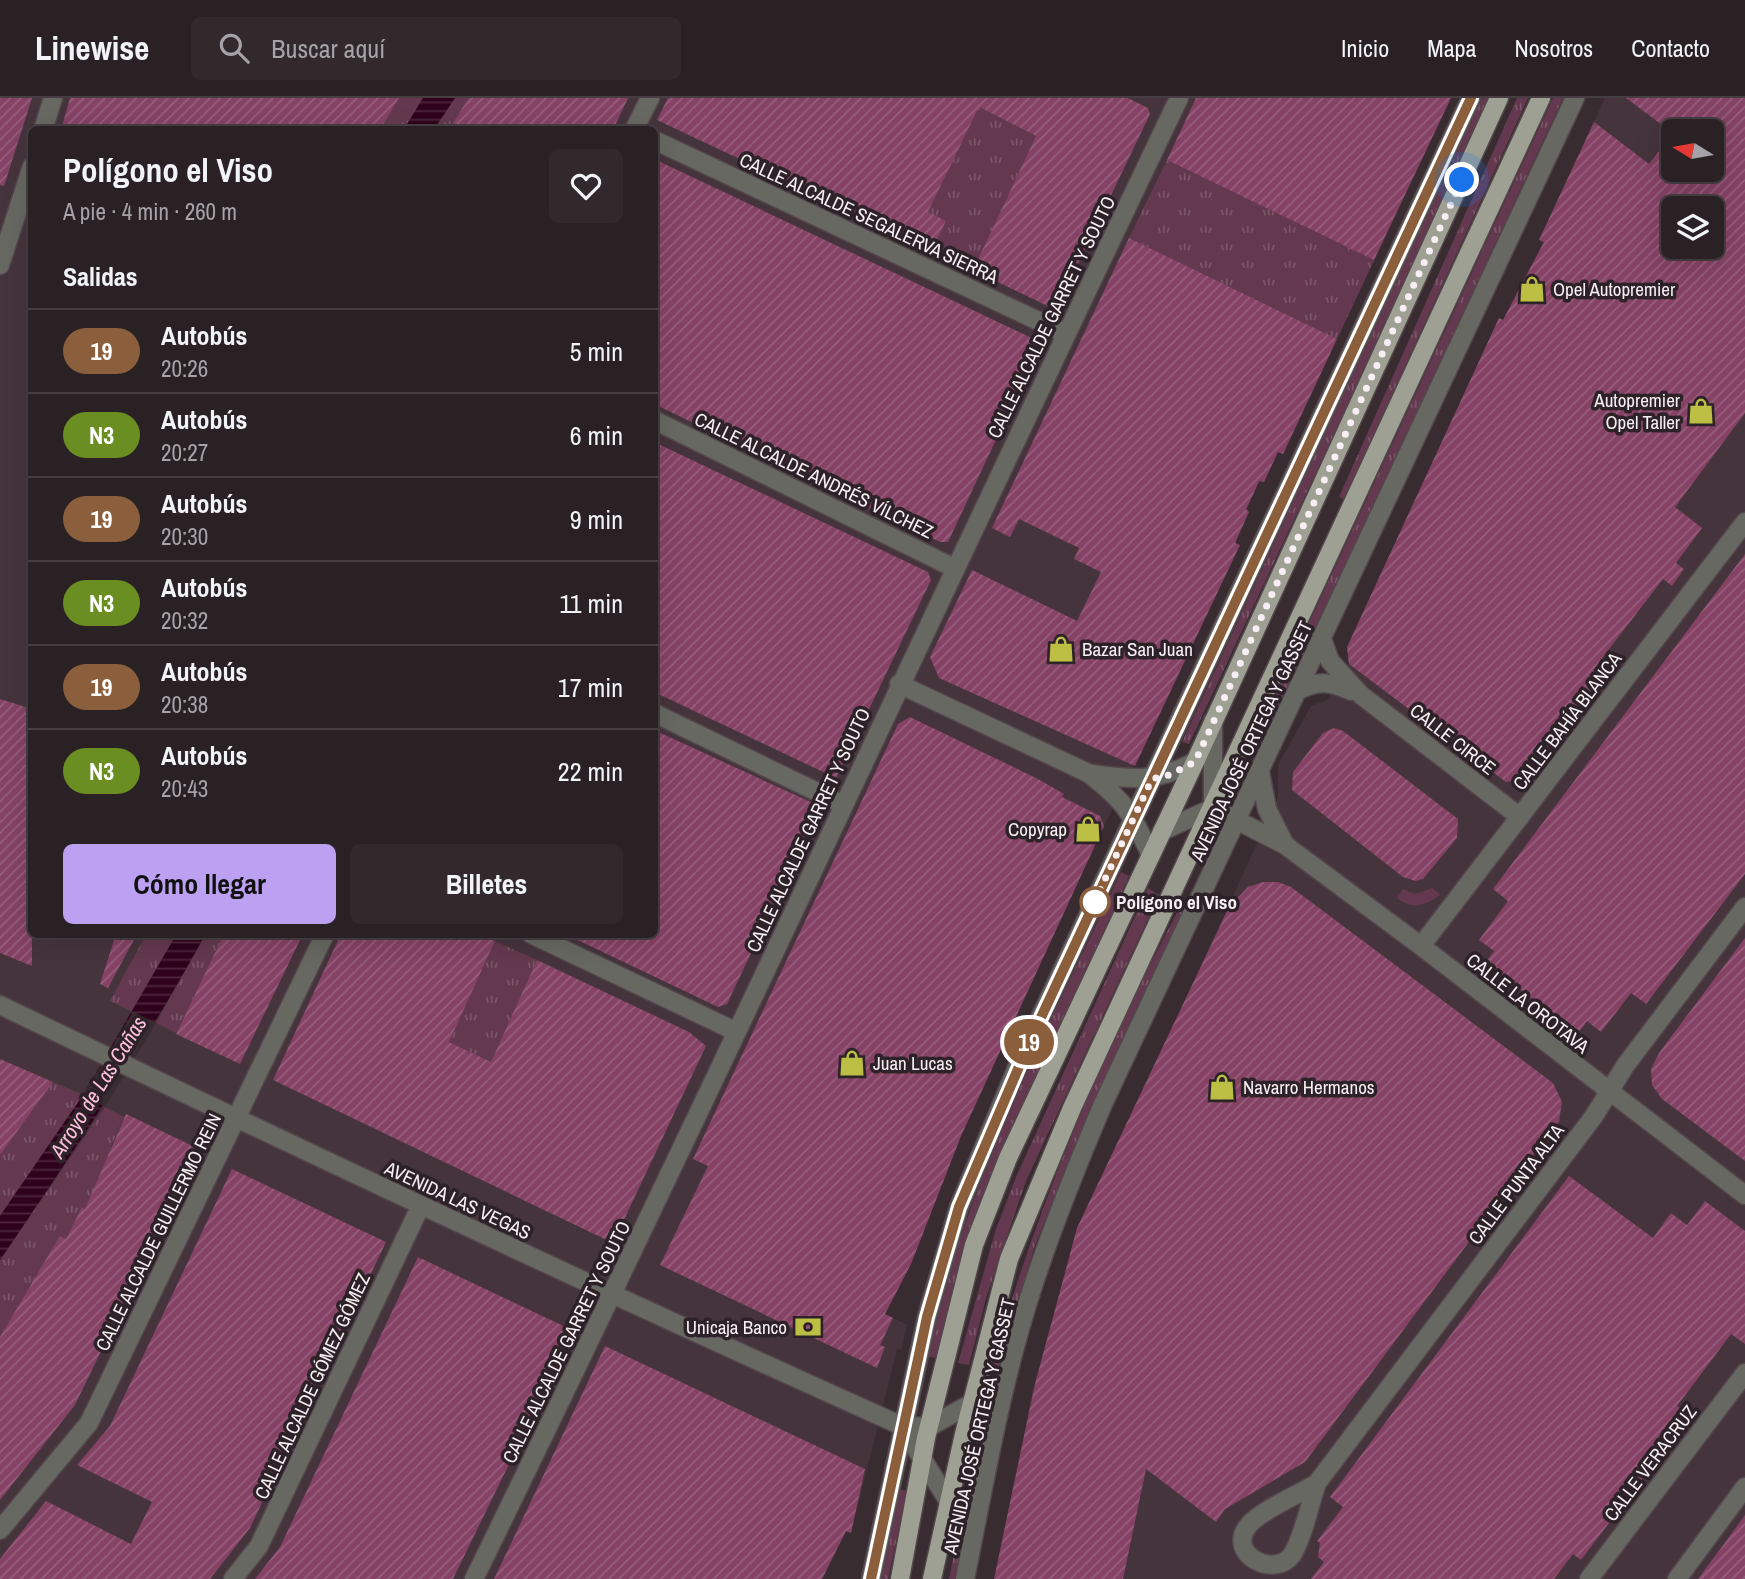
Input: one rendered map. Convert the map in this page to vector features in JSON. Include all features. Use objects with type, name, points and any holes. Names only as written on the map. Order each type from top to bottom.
[{"type":"main road","points":[[900,1579],[929,1427],[974,1245],[1003,1171],[1195,762],[1499,98]]},
{"type":"main road","name":"AVENIDA JOSÉ ORTEGA Y GASSET","points":[[932,1579],[972,1403],[1009,1259],[1072,1108],[1541,98]]},
{"type":"street","points":[[44,126],[53,98]]},
{"type":"street","points":[[636,126],[650,98]]},
{"type":"street","points":[[871,1579],[927,1317],[959,1207],[1019,1063],[1471,98]]},
{"type":"street","name":"AVENIDA JOSÉ ORTEGA Y GASSET","points":[[965,1579],[1006,1383],[1033,1284],[1060,1208],[1103,1104],[1575,98]]},
{"type":"street","name":"CALLE ALCALDE GARRET Y SOUTO","points":[[474,1579],[737,1032],[1176,99]]},
{"type":"street","name":"CALLE ALCALDE SEGALERVA SIERRA","points":[[658,142],[1066,334]]},
{"type":"street","points":[[0,265],[28,178]]},
{"type":"street","name":"CALLE ALCALDE ANDRÉS VÍLCHEZ","points":[[658,422],[954,568]]},
{"type":"street","name":"CALLE BAHÍA BLANCA","points":[[1421,946],[1745,522]]},
{"type":"street","name":"CALLE CIRCE","points":[[1322,639],[1330,661],[1361,695],[1520,817]]},
{"type":"street","name":"CALLE CIRCE","points":[[1299,690],[1315,682],[1334,684],[1361,695]]},
{"type":"street","points":[[899,684],[1088,773],[1111,790],[1134,816],[1151,855]]},
{"type":"street","points":[[658,715],[844,805]]},
{"type":"street","points":[[1162,831],[1213,808],[1213,722]]},
{"type":"street","points":[[1088,773],[1130,780],[1152,779],[1169,775],[1195,762]]},
{"type":"street","name":"CALLE LA OROTAVA","points":[[1260,772],[1267,809],[1284,845]]},
{"type":"street","name":"CALLE LA OROTAVA","points":[[1213,808],[1284,845],[1421,946],[1745,1195]]},
{"type":"street","name":"CALLE PUNTA ALTA","points":[[1317,1483],[1250,1522],[1242,1539],[1243,1548],[1253,1563],[1261,1567],[1279,1567],[1292,1555],[1317,1483],[1594,1116],[1608,1092],[1745,907]]},
{"type":"street","name":"CALLE ALCALDE GUILLERMO REIN","points":[[0,1530],[89,1423],[323,938]]},
{"type":"street","points":[[539,938],[737,1032]]},
{"type":"street","name":"AVENIDA LAS VEGAS","points":[[0,1005],[236,1121],[421,1205],[611,1296],[902,1426]]},
{"type":"street","name":"CALLE ALCALDE GÓMEZ GÓMEZ","points":[[233,1579],[259,1546],[421,1205]]},
{"type":"street","name":"CALLE VERACRUZ","points":[[1589,1579],[1745,1373]]},
{"type":"street","points":[[902,1426],[929,1427],[972,1403]]},
{"type":"street","points":[[902,1426],[949,1502]]},
{"type":"street","points":[[1677,1579],[1745,1487]]},
{"type":"shaded area","points":[[0,98],[1451,98],[1283,454],[1278,452],[1264,482],[1259,482],[1252,497],[1247,509],[1249,512],[1235,543],[1240,545],[1104,826],[961,1136],[911,1264],[885,1314],[907,1325],[901,1350],[897,1349],[851,1533],[846,1531],[822,1579],[0,1579]]},
{"type":"shaded area","points":[[1605,98],[1745,98],[1745,1579],[994,1579],[1034,1385],[1075,1240],[1278,798],[1278,765],[1311,706],[1327,700],[1349,664],[1347,647],[1499,318],[1503,320],[1543,243],[1539,240]]},
{"type":"green space","points":[[399,98],[423,98],[406,126],[382,126]]},
{"type":"green space","points":[[455,98],[469,98],[450,126],[437,126]]},
{"type":"green space","points":[[1480,98],[1491,98],[1189,744],[1182,742]]},
{"type":"green space","points":[[1517,98],[1528,98],[1344,499],[1339,497]]},
{"type":"green space","points":[[1553,98],[1563,98],[1259,751],[1251,748]]},
{"type":"green space","points":[[979,107],[1036,136],[973,270],[932,250],[946,221],[928,212]]},
{"type":"green space","points":[[1167,160],[1374,260],[1337,339],[1129,238]]},
{"type":"green space","points":[[1121,872],[1129,876],[990,1179],[970,1234],[935,1358],[927,1356],[959,1244],[998,1139],[1031,1062]]},
{"type":"green space","points":[[1148,888],[1159,895],[1026,1181],[986,1298],[969,1365],[958,1363],[996,1229],[1016,1177]]},
{"type":"green space","points":[[1432,888],[1440,895],[1424,904],[1408,904],[1397,898],[1403,889],[1415,894]]},
{"type":"green space","points":[[1180,907],[1186,909],[1077,1141],[1034,1248],[999,1372],[991,1370],[1028,1251],[1073,1134],[1124,1019]]},
{"type":"green space","points":[[144,938],[174,938],[133,1012],[110,1001]]},
{"type":"green space","points":[[203,938],[223,938],[176,1033],[156,1023]]},
{"type":"green space","points":[[495,941],[537,960],[491,1062],[449,1042]]},
{"type":"green space","points":[[53,1082],[83,1095],[0,1216],[0,1155]]},
{"type":"green space","points":[[105,1107],[124,1117],[111,1146],[113,1148],[85,1209],[82,1207],[66,1239],[61,1236],[0,1337],[0,1260]]},
{"type":"green space","points":[[986,1395],[994,1397],[956,1579],[949,1579]]},
{"type":"green space","points":[[898,1489],[907,1491],[888,1579],[880,1579]]},
{"type":"water","points":[[423,98],[455,98],[436,126],[406,126]]},
{"type":"water","name":"Arroyo de Las Cañas","points":[[174,938],[203,938],[107,1100],[0,1260],[0,1216],[83,1095]]},
{"type":"pier","points":[[133,1012],[156,1023],[105,1107],[83,1095]]},
{"type":"building","points":[[0,98],[32,98],[4,186],[0,185]]},
{"type":"building","points":[[70,98],[399,98],[382,126],[62,126]]},
{"type":"building","points":[[469,98],[628,98],[615,126],[451,126]]},
{"type":"building","points":[[668,98],[1128,98],[1148,108],[1150,114],[1056,310],[973,270],[1036,136],[979,107],[928,212],[946,221],[932,250],[657,120]]},
{"type":"building","points":[[1196,98],[1451,98],[1374,260],[1167,160]]},
{"type":"building","points":[[1626,98],[1745,98],[1745,413],[1675,507],[1702,528],[1676,563],[1684,569],[1672,586],[1663,579],[1596,666],[1605,673],[1529,778],[1506,782],[1349,664],[1347,647],[1499,318],[1503,320],[1544,242],[1539,240],[1594,122],[1649,164],[1661,148],[1661,182],[1724,182],[1724,119],[1661,119],[1661,124]]},
{"type":"building","points":[[658,161],[1034,339],[1038,350],[948,542],[940,542],[658,406]]},
{"type":"building","points":[[1129,238],[1337,339],[1283,454],[1278,452],[1264,482],[1259,481],[1235,543],[1240,545],[1135,766],[939,678],[930,657],[972,570],[1077,621],[1101,572],[1074,559],[1079,548],[1019,519],[1010,537],[992,528]]},
{"type":"building","points":[[658,444],[928,572],[931,580],[836,778],[658,694]]},
{"type":"building","points":[[1745,554],[1745,874],[1646,1004],[1631,993],[1601,1032],[1587,1021],[1578,1033],[1485,963],[1494,951],[1479,940],[1508,901],[1493,889]]},
{"type":"building","points":[[0,699],[28,708],[28,938],[32,938],[32,966],[0,953]]},
{"type":"building","points":[[910,717],[1038,779],[1064,794],[1062,797],[1100,816],[1104,826],[961,1136],[911,1264],[885,1314],[893,1318],[880,1345],[885,1347],[877,1368],[660,1265],[708,1166],[693,1159],[898,724]]},
{"type":"building","points":[[1334,728],[1343,731],[1458,819],[1457,838],[1423,879],[1415,881],[1403,877],[1292,790],[1293,772],[1323,733]]},
{"type":"building","points":[[658,732],[815,804],[818,811],[727,1004],[718,1007],[573,938],[658,938]]},
{"type":"building","points":[[1263,882],[1278,882],[1291,887],[1553,1083],[1562,1102],[1559,1121],[1305,1462],[1225,1509],[1216,1522],[1146,1469],[1123,1579],[994,1579],[1035,1384],[1077,1228],[1229,907],[1248,887]]},
{"type":"building","points":[[115,938],[135,938],[108,988],[100,984]]},
{"type":"building","points":[[222,938],[301,938],[240,1064],[176,1034]]},
{"type":"building","points":[[339,938],[489,938],[495,941],[449,1042],[491,1062],[537,960],[689,1032],[706,1046],[613,1243],[273,1080]]},
{"type":"building","points":[[1745,938],[1745,1161],[1662,1099],[1652,1085],[1651,1069],[1659,1053]]},
{"type":"building","points":[[0,1059],[53,1082],[0,1155]]},
{"type":"building","points":[[126,1114],[199,1149],[75,1405],[0,1500],[0,1337],[60,1236],[66,1239],[82,1207],[85,1209]]},
{"type":"building","points":[[232,1169],[386,1242],[250,1528],[210,1579],[0,1579],[0,1559],[46,1501],[131,1544],[152,1502],[77,1465],[110,1426]]},
{"type":"building","points":[[1569,1176],[1653,1238],[1671,1213],[1687,1225],[1705,1201],[1745,1231],[1745,1344],[1731,1334],[1677,1406],[1680,1408],[1653,1444],[1663,1452],[1636,1487],[1629,1482],[1602,1518],[1609,1523],[1581,1560],[1573,1554],[1554,1579],[1311,1579],[1324,1562],[1318,1557],[1320,1543],[1317,1541],[1343,1507],[1330,1497]]},
{"type":"building","points":[[418,1257],[574,1331],[453,1579],[255,1579],[280,1547]]},
{"type":"building","points":[[605,1346],[865,1469],[851,1533],[846,1531],[822,1579],[494,1579]]},
{"type":"building","points":[[1745,1515],[1745,1579],[1698,1579],[1724,1544]]},
{"type":"bus line","name":"19","points":[[871,1579],[927,1317],[959,1207],[1019,1063],[1471,98]]},
{"type":"place","name":"Opel Autopremier","points":[[1532,289]]},
{"type":"place","name":"Autopremier Opel Taller","points":[[1701,411]]},
{"type":"place","name":"Bazar San Juan","points":[[1061,649]]},
{"type":"place","name":"Copyrap","points":[[1088,829]]},
{"type":"place","name":"Polígono el Viso","points":[[1095,902]]},
{"type":"place","name":"Juan Lucas","points":[[852,1063]]},
{"type":"place","name":"Navarro Hermanos","points":[[1222,1087]]},
{"type":"place","name":"Unicaja Banco","points":[[808,1327]]},
{"type":"route","points":[[1095,902],[1092,907],[1152,779],[1169,775],[1195,762],[1462,180]]}]
